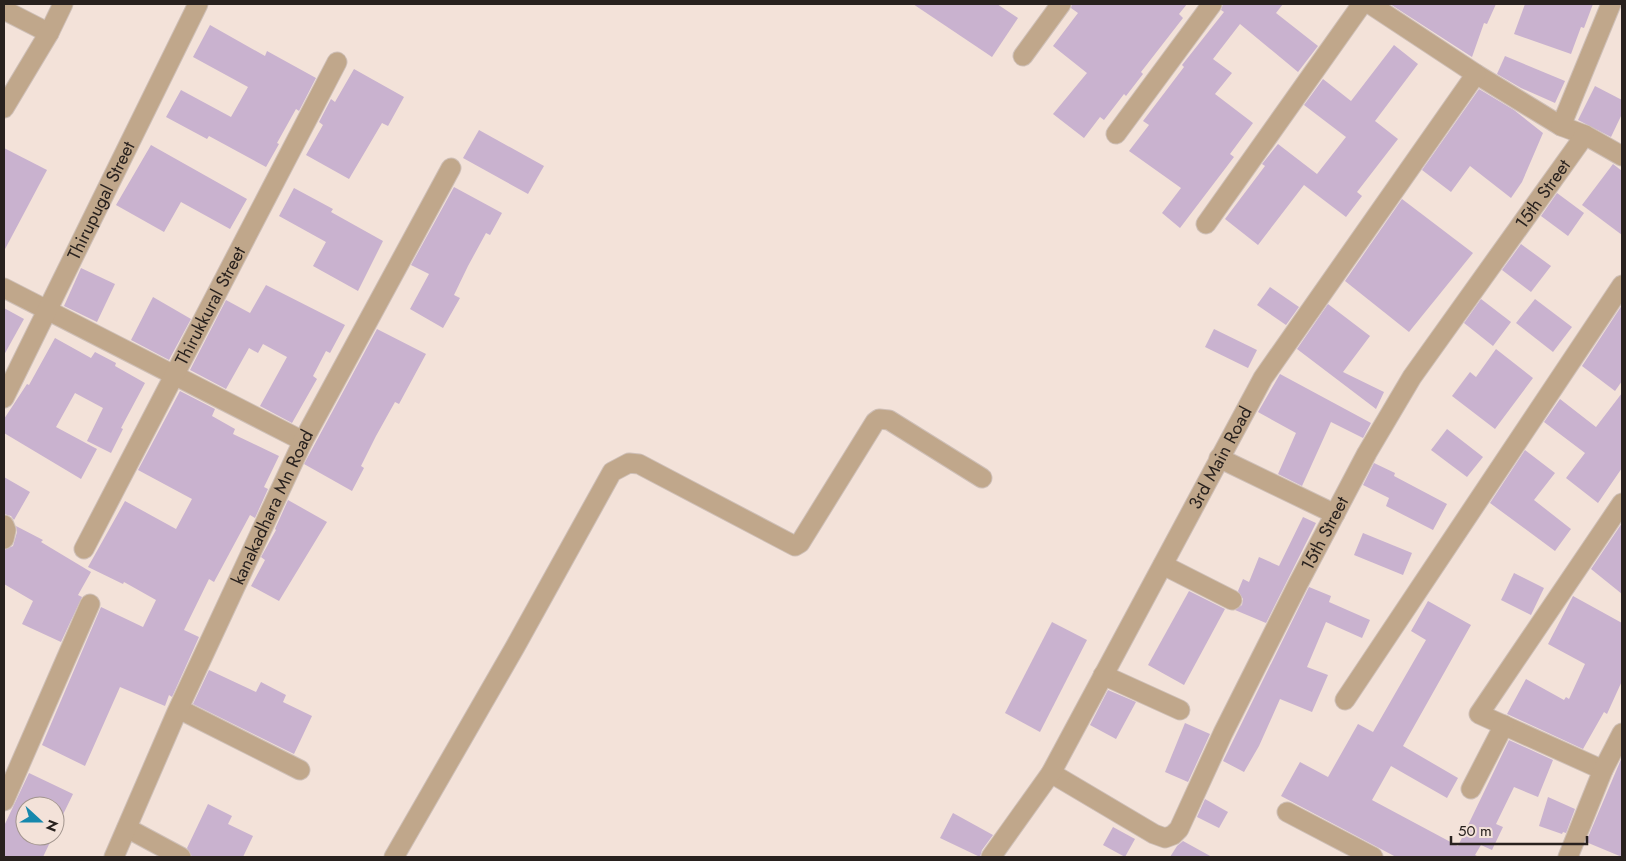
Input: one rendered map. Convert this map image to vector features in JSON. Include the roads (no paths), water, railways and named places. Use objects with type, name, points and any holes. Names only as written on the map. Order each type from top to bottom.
[{"type":"street","points":[[4,108],[64,4]]},
{"type":"street","name":"Thirupugal Street","points":[[4,398],[198,4]]},
{"type":"street","points":[[1023,56],[1061,4]]},
{"type":"street","points":[[1116,134],[1212,4]]},
{"type":"street","points":[[1206,224],[1362,4]]},
{"type":"street","points":[[1370,4],[1476,74],[1561,126],[1585,135],[1622,156]]},
{"type":"street","points":[[1561,126],[1611,4]]},
{"type":"street","points":[[4,10],[49,33]]},
{"type":"street","name":"Thirukkural Street","points":[[84,549],[336,62]]},
{"type":"street","name":"3rd Main Road","points":[[991,857],[1051,774],[1263,378],[1476,74]]},
{"type":"street","name":"15th Street","points":[[1051,774],[1154,834],[1164,838],[1173,835],[1179,828],[1223,733],[1335,514],[1412,377],[1585,135]]},
{"type":"street","name":"kanakadhara Mn Road","points":[[114,857],[179,708],[302,441],[452,168]]},
{"type":"street","points":[[1345,700],[1622,285]]},
{"type":"street","points":[[4,288],[302,441]]},
{"type":"street","points":[[394,857],[515,647],[612,472],[629,463],[639,464],[795,546],[800,543],[875,422],[880,419],[889,420],[982,478]]},
{"type":"street","points":[[1219,458],[1335,514]]},
{"type":"street","points":[[1603,770],[1479,714],[1622,503]]},
{"type":"street","points":[[4,525],[6,530],[4,539]]},
{"type":"street","points":[[1162,565],[1232,600]]},
{"type":"street","points":[[4,801],[90,604]]},
{"type":"street","points":[[1103,675],[1180,710]]},
{"type":"street","points":[[179,708],[300,770]]},
{"type":"street","points":[[1471,789],[1504,725]]},
{"type":"street","points":[[1568,857],[1603,770],[1622,733]]},
{"type":"street","points":[[1287,812],[1373,857]]},
{"type":"street","points":[[127,828],[181,857]]}]
